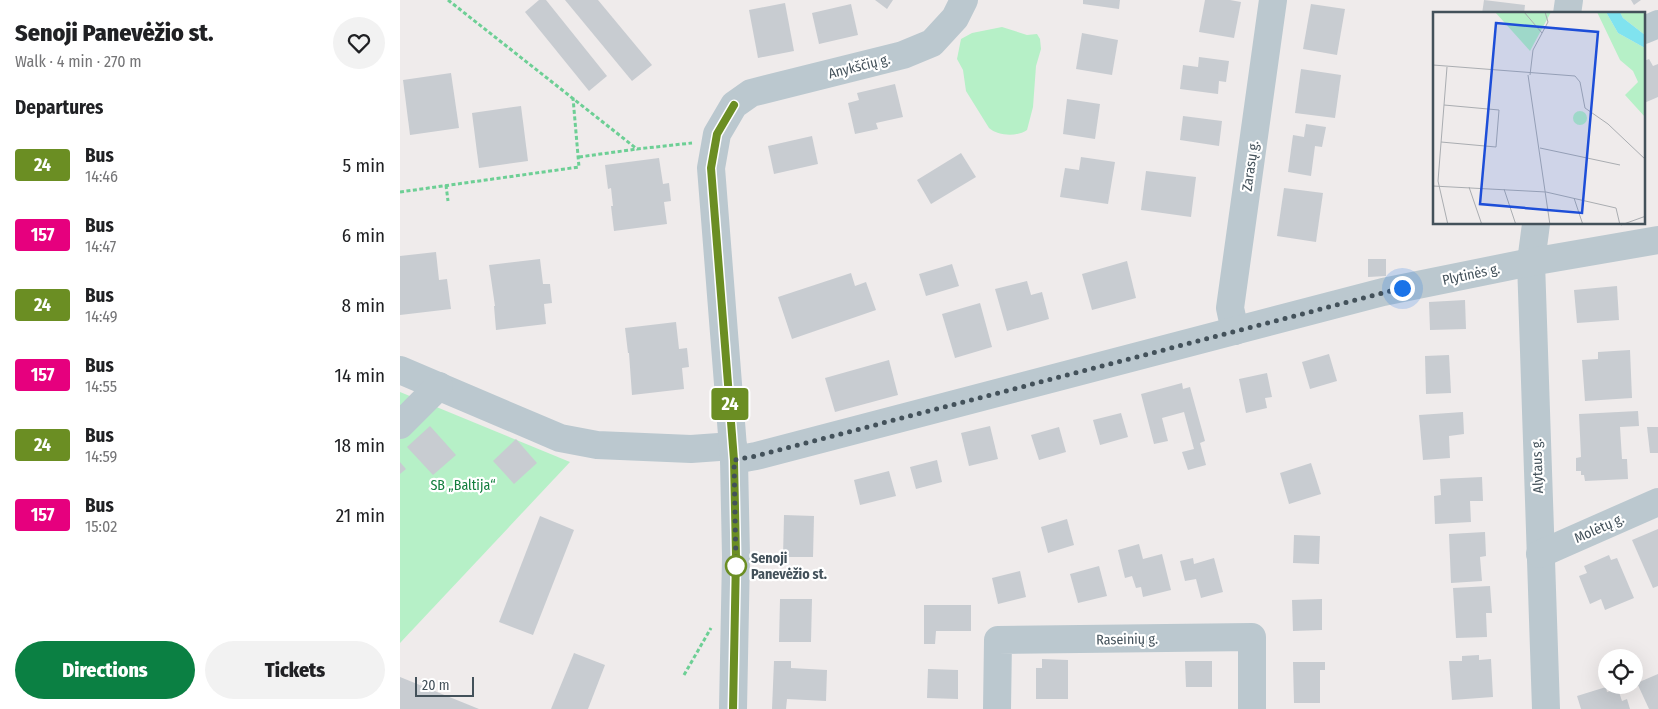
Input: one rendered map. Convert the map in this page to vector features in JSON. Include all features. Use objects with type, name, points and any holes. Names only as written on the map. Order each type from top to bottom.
[{"type":"street","name":"Anykščių g.","points":[[733,453],[711,168],[717,134],[734,105],[751,93],[903,55],[932,43],[955,18],[964,0]]},
{"type":"street","name":"Zarasų g.","points":[[1235,331],[1230,308],[1273,0]]},
{"type":"street","points":[[1646,29],[1658,24]]},
{"type":"street","name":"Alytaus g.","points":[[1536,225],[1531,262],[1546,709]]},
{"type":"street","name":"Plytinės g.","points":[[400,370],[560,438],[597,445],[691,449],[756,456],[1383,292],[1531,262],[1658,240]]},
{"type":"street","points":[[400,425],[439,386]]},
{"type":"street","points":[[733,453],[736,557],[733,709]]},
{"type":"street","name":"Molėtų g.","points":[[1540,554],[1658,502]]},
{"type":"street","name":"Raseinių g.","points":[[998,709],[998,640],[1252,637],[1252,709]]},
{"type":"path","points":[[448,0],[637,149]]},
{"type":"path","points":[[400,192],[580,167],[573,98]]},
{"type":"path","points":[[579,157],[699,142]]},
{"type":"path","points":[[446,185],[448,201]]},
{"type":"path","points":[[684,675],[711,628]]},
{"type":"green space","points":[[1002,27],[1027,35],[1037,34],[1040,39],[1041,49],[1036,66],[1033,107],[1027,130],[1013,135],[997,133],[989,128],[966,91],[963,70],[957,59],[961,39],[972,33]]},
{"type":"green space","name":"SB „Baltija“","points":[[400,392],[570,462],[400,643]]},
{"type":"building","points":[[539,0],[546,0],[607,76],[589,91],[525,12]]},
{"type":"building","points":[[565,0],[598,0],[652,65],[632,81]]},
{"type":"building","points":[[875,0],[893,0],[887,9]]},
{"type":"building","points":[[1083,0],[1120,0],[1119,9],[1083,4]]},
{"type":"building","points":[[1205,0],[1241,2],[1234,38],[1199,32]]},
{"type":"building","points":[[1484,0],[1525,5],[1524,12],[1482,12]]},
{"type":"building","points":[[1631,0],[1641,0],[1634,5]]},
{"type":"building","points":[[785,3],[794,51],[758,58],[749,10]]},
{"type":"building","points":[[851,4],[858,35],[819,44],[812,13]]},
{"type":"building","points":[[1311,4],[1345,9],[1337,55],[1303,49]]},
{"type":"building","points":[[1082,33],[1118,40],[1112,75],[1076,69]]},
{"type":"building","points":[[1199,57],[1229,61],[1226,82],[1219,81],[1218,94],[1180,89],[1183,65],[1198,67]]},
{"type":"building","points":[[1649,59],[1653,66],[1658,64],[1658,97],[1646,102],[1646,60]]},
{"type":"building","points":[[1301,69],[1341,75],[1335,118],[1295,113]]},
{"type":"building","points":[[451,73],[459,128],[410,135],[403,80]]},
{"type":"building","points":[[895,84],[903,117],[876,123],[878,129],[855,134],[848,103],[859,100],[857,93]]},
{"type":"building","points":[[1067,99],[1100,104],[1095,139],[1063,134]]},
{"type":"building","points":[[521,106],[528,161],[479,168],[472,113]]},
{"type":"building","points":[[1183,116],[1222,121],[1219,146],[1180,140]]},
{"type":"building","points":[[1306,124],[1326,127],[1322,147],[1315,146],[1311,176],[1288,172],[1293,135],[1304,137]]},
{"type":"building","points":[[812,136],[818,164],[774,174],[768,146]]},
{"type":"building","points":[[961,153],[976,177],[931,204],[917,180]]},
{"type":"building","points":[[1081,157],[1115,162],[1108,204],[1060,197],[1065,168],[1079,170]]},
{"type":"building","points":[[659,158],[663,184],[669,183],[671,201],[664,202],[667,224],[614,231],[611,188],[608,189],[605,165]]},
{"type":"building","points":[[1146,171],[1196,177],[1191,217],[1141,210]]},
{"type":"building","points":[[1284,188],[1323,193],[1316,242],[1277,236]]},
{"type":"building","points":[[436,252],[439,280],[447,279],[451,309],[400,315],[400,256]]},
{"type":"building","points":[[540,259],[543,284],[550,284],[552,303],[544,304],[546,324],[496,330],[495,306],[489,265]]},
{"type":"building","points":[[1368,259],[1386,259],[1386,276],[1368,277]]},
{"type":"building","points":[[1127,261],[1136,298],[1092,310],[1082,274]]},
{"type":"building","points":[[952,264],[959,286],[926,296],[919,274]]},
{"type":"building","points":[[851,273],[855,286],[866,282],[876,310],[792,339],[778,297]]},
{"type":"building","points":[[1027,281],[1031,295],[1042,292],[1049,319],[1007,331],[995,289]]},
{"type":"building","points":[[1617,286],[1619,320],[1577,323],[1574,290]]},
{"type":"building","points":[[1465,300],[1466,329],[1430,330],[1429,302]]},
{"type":"building","points":[[980,303],[992,347],[955,358],[942,314]]},
{"type":"building","points":[[676,322],[679,349],[687,348],[689,367],[682,368],[684,389],[632,395],[625,328]]},
{"type":"building","points":[[1630,350],[1632,398],[1585,401],[1582,360],[1598,359],[1598,352]]},
{"type":"building","points":[[1329,354],[1337,381],[1310,389],[1302,362]]},
{"type":"building","points":[[1449,355],[1451,393],[1426,394],[1425,356]]},
{"type":"building","points":[[889,360],[898,395],[835,412],[825,378]]},
{"type":"building","points":[[1267,373],[1272,397],[1265,398],[1267,408],[1246,413],[1239,379]]},
{"type":"building","points":[[1182,383],[1183,389],[1190,387],[1205,441],[1200,443],[1206,465],[1188,470],[1182,452],[1194,449],[1184,412],[1162,418],[1168,441],[1154,444],[1141,394]]},
{"type":"building","points":[[1638,411],[1639,426],[1620,427],[1622,459],[1627,459],[1628,479],[1585,481],[1581,471],[1576,471],[1576,458],[1581,457],[1579,414]]},
{"type":"building","points":[[1463,412],[1464,434],[1449,436],[1450,458],[1423,460],[1419,415]]},
{"type":"building","points":[[1121,413],[1128,437],[1100,445],[1093,420]]},
{"type":"building","points":[[430,426],[456,455],[433,475],[407,447]]},
{"type":"building","points":[[990,426],[998,459],[969,466],[961,433]]},
{"type":"building","points":[[1059,427],[1066,452],[1039,460],[1031,435]]},
{"type":"building","points":[[1647,427],[1658,427],[1658,453],[1650,453]]},
{"type":"building","points":[[516,439],[537,463],[514,484],[493,461]]},
{"type":"building","points":[[937,460],[942,482],[916,489],[910,467]]},
{"type":"building","points":[[400,462],[406,469],[400,474]]},
{"type":"building","points":[[1311,463],[1321,494],[1289,504],[1280,473]]},
{"type":"building","points":[[889,471],[896,496],[860,505],[854,480]]},
{"type":"building","points":[[1482,477],[1483,501],[1470,501],[1471,522],[1435,524],[1434,496],[1441,495],[1440,479]]},
{"type":"building","points":[[784,515],[814,516],[813,557],[783,557]]},
{"type":"building","points":[[540,516],[574,530],[533,635],[499,622]]},
{"type":"building","points":[[1067,519],[1074,545],[1048,553],[1041,527]]},
{"type":"building","points":[[1658,529],[1658,586],[1653,588],[1632,540]]},
{"type":"building","points":[[1485,532],[1486,556],[1480,557],[1482,581],[1451,583],[1449,534]]},
{"type":"building","points":[[1294,535],[1320,536],[1319,564],[1293,563]]},
{"type":"building","points":[[1139,544],[1143,559],[1162,554],[1171,590],[1143,597],[1141,587],[1136,588],[1132,576],[1125,578],[1118,550]]},
{"type":"building","points":[[1609,555],[1611,560],[1617,558],[1634,598],[1605,610],[1601,599],[1590,604],[1579,576],[1587,573],[1584,566]]},
{"type":"building","points":[[1193,558],[1194,564],[1214,558],[1223,592],[1201,598],[1196,579],[1185,581],[1180,561]]},
{"type":"building","points":[[1099,566],[1107,596],[1078,603],[1070,574]]},
{"type":"building","points":[[1020,571],[1026,597],[998,604],[992,578]]},
{"type":"building","points":[[1490,586],[1492,613],[1486,613],[1487,637],[1456,638],[1453,588]]},
{"type":"building","points":[[780,599],[812,599],[811,642],[779,642]]},
{"type":"building","points":[[1322,599],[1322,630],[1293,631],[1292,600]]},
{"type":"building","points":[[924,605],[971,605],[971,631],[936,631],[935,644],[924,644]]},
{"type":"building","points":[[574,653],[605,665],[588,709],[551,709]]},
{"type":"building","points":[[1479,655],[1479,660],[1491,659],[1493,697],[1452,700],[1449,661],[1462,661],[1462,656]]},
{"type":"building","points":[[1042,659],[1068,660],[1068,699],[1036,699],[1036,668],[1042,668]]},
{"type":"building","points":[[774,661],[791,661],[791,668],[827,670],[826,701],[787,699],[786,709],[772,709]]},
{"type":"building","points":[[1185,661],[1212,661],[1212,687],[1186,687]]},
{"type":"building","points":[[1293,662],[1325,662],[1325,670],[1320,670],[1320,703],[1294,703]]},
{"type":"building","points":[[928,669],[958,670],[958,699],[927,698]]},
{"type":"building","points":[[1658,674],[1658,709],[1649,709],[1642,694],[1643,680]]},
{"type":"building","points":[[400,677],[479,709],[400,709]]},
{"type":"building","points":[[1598,689],[1598,694],[1620,694],[1622,701],[1627,699],[1630,709],[1581,709],[1577,696]]},
{"type":"bus line","name":"24","points":[[733,709],[736,557],[734,460],[711,168],[717,134],[734,105]]},
{"type":"place","name":"Senoji Panevėžio st.","points":[[736,566]]},
{"type":"route","points":[[736,566],[734,460],[756,456],[1402,288]]}]
